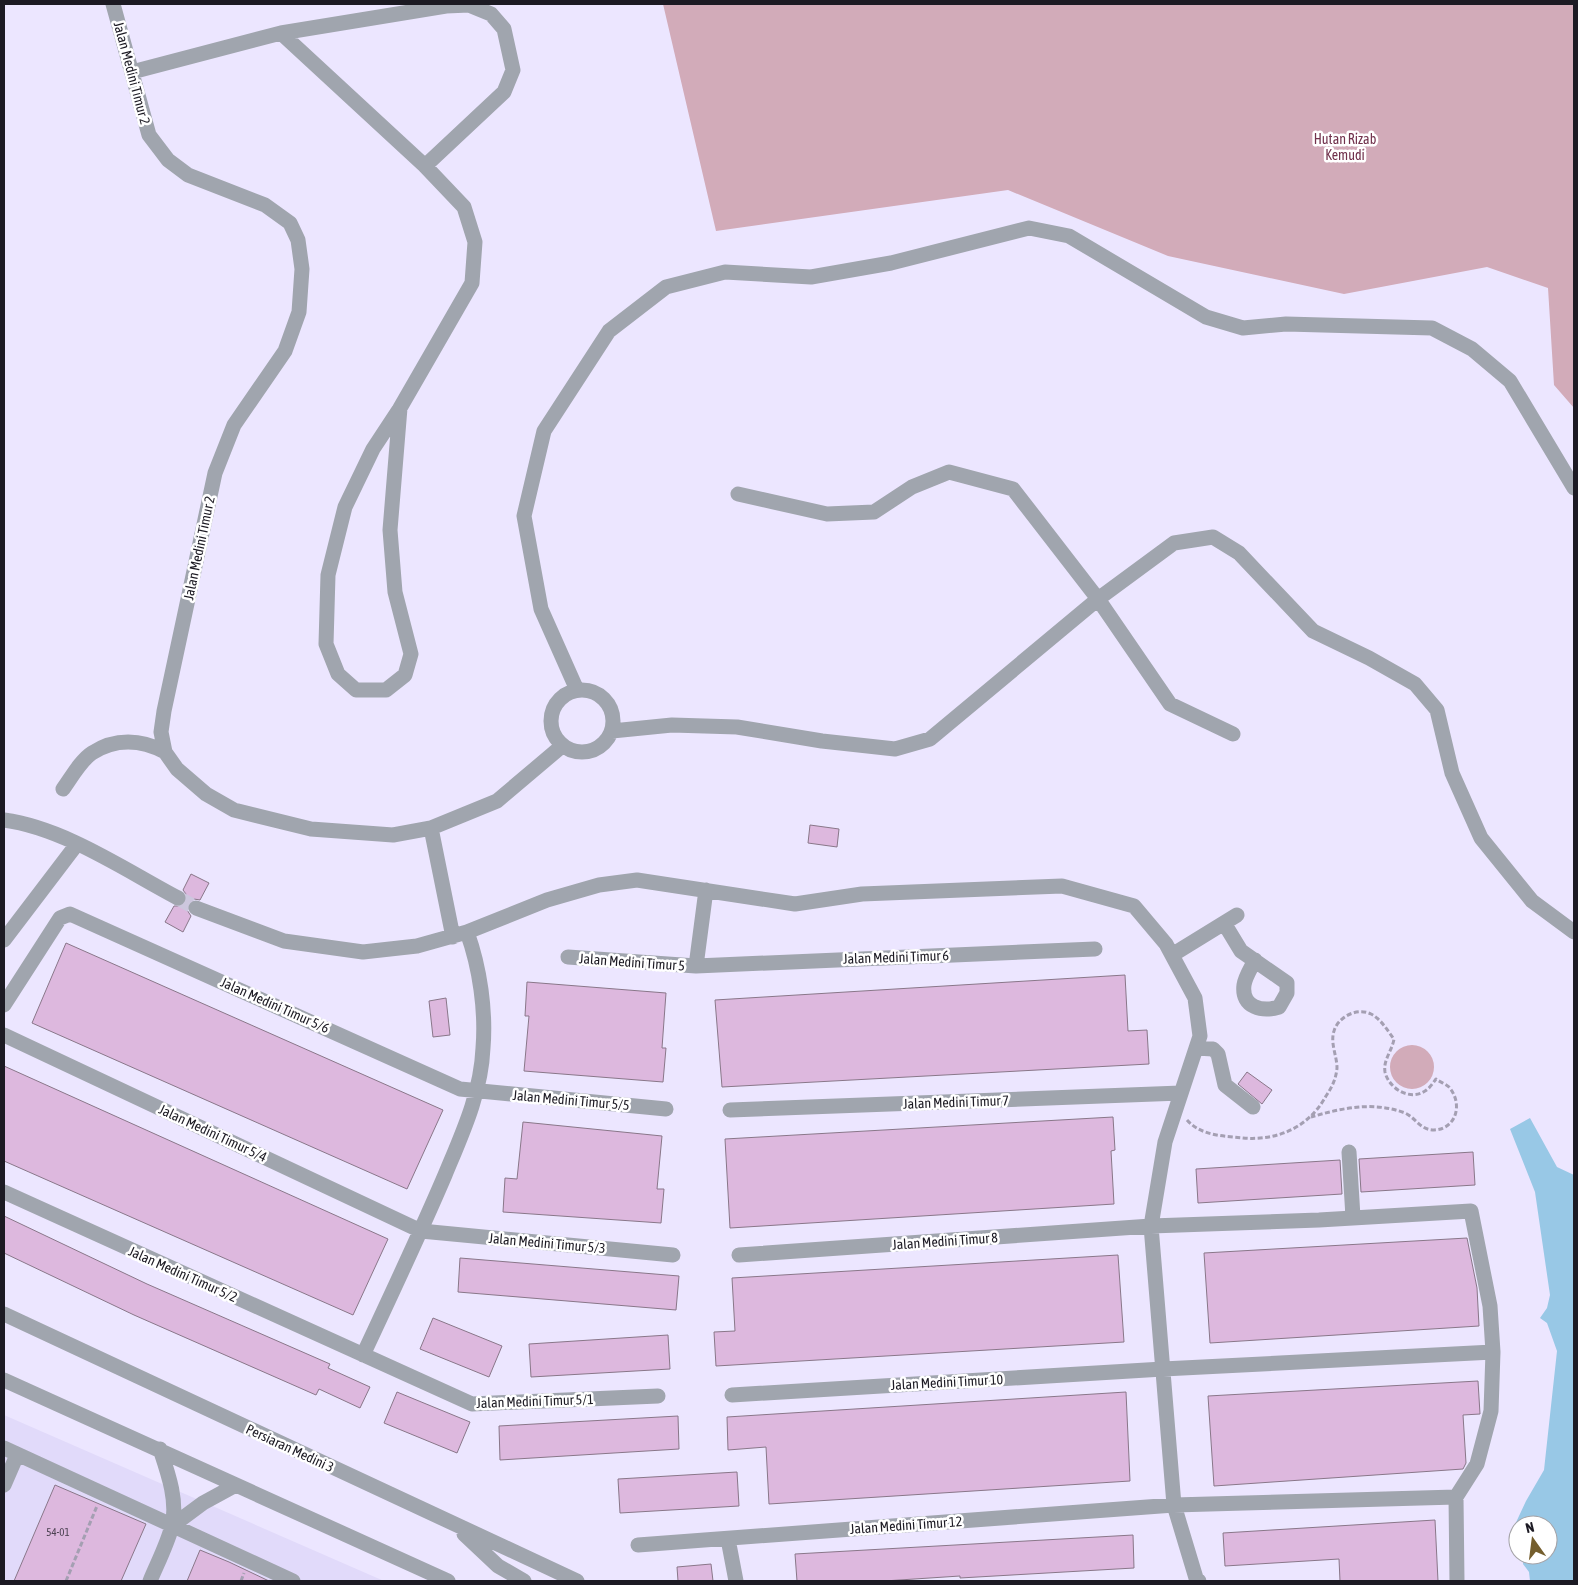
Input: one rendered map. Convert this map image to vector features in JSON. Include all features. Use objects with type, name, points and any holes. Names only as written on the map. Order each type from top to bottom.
[{"type":"street","name":"Jalan Medini Timur 2","points":[[113,4],[149,134],[168,160],[188,175],[265,205],[290,223],[298,240],[302,269],[300,312],[285,351],[234,425],[216,473],[164,711],[161,732],[165,752],[177,769],[206,794],[234,810],[311,829],[392,835],[431,828],[497,801],[562,746]]},
{"type":"street","points":[[132,72],[281,33],[446,6],[469,5],[491,14],[504,29],[513,70],[504,92],[425,166]]},
{"type":"street","points":[[281,33],[425,166],[464,207],[475,242],[472,283],[400,408],[373,449],[345,507],[328,575],[326,644],[338,674],[356,690],[386,690],[405,675],[411,654],[395,592],[390,530],[400,408]]},
{"type":"street","points":[[577,690],[541,609],[524,516],[544,431],[609,332],[666,287],[725,272],[812,277],[891,263],[1029,228],[1069,236],[1206,317],[1243,328],[1286,324],[1432,328],[1472,349],[1510,381],[1574,488]]},
{"type":"street","points":[[738,494],[826,514],[874,512],[912,486],[949,472],[982,479],[1013,489],[1098,599],[1170,704],[1233,734]]},
{"type":"street","points":[[612,730],[672,725],[737,727],[822,741],[896,749],[930,739],[1098,599],[1174,542],[1213,537],[1239,553],[1313,631],[1370,658],[1415,684],[1437,710],[1452,773],[1480,838],[1532,901],[1574,932]]},
{"type":"street","points":[[577,690],[590,691],[601,696],[609,706],[613,718],[612,730],[604,744],[591,751],[576,752],[562,746],[554,737],[550,726],[551,713],[561,698],[577,690]]},
{"type":"street","points":[[62,789],[91,753],[118,742],[135,740],[153,745],[165,752]]},
{"type":"street","points":[[4,820],[20,822],[77,844],[178,898]]},
{"type":"street","points":[[431,828],[453,937]]},
{"type":"street","points":[[4,940],[77,844]]},
{"type":"street","points":[[196,908],[284,941],[363,952],[417,946],[453,937],[547,900],[599,885],[637,880],[795,904],[862,894],[1062,886],[1134,906],[1166,944],[1194,998],[1200,1036],[1165,1142],[1151,1226],[1174,1505],[1193,1569],[1199,1581]]},
{"type":"street","points":[[696,966],[706,890]]},
{"type":"street","name":"Jalan Medini Timur 5/6","points":[[4,1005],[60,918],[70,914],[460,1089],[476,1092]]},
{"type":"street","points":[[1172,955],[1238,915]]},
{"type":"street","points":[[1224,923],[1241,951],[1255,960]]},
{"type":"street","points":[[363,1355],[421,1231],[472,1111],[484,1049],[482,1006],[474,952],[468,932]]},
{"type":"street","name":"Jalan Medini Timur 6","points":[[696,966],[1095,949]]},
{"type":"street","name":"Jalan Medini Timur 5","points":[[568,957],[696,966]]},
{"type":"street","name":"Jalan Medini Timur 5/4","points":[[4,1035],[421,1231]]},
{"type":"street","points":[[1196,1048],[1213,1050],[1218,1054],[1225,1085],[1253,1107]]},
{"type":"street","name":"Jalan Medini Timur 5/5","points":[[476,1092],[666,1109]]},
{"type":"street","name":"Jalan Medini Timur 7","points":[[730,1110],[1181,1093]]},
{"type":"street","points":[[1349,1152],[1353,1216]]},
{"type":"street","name":"Jalan Medini Timur 5/2","points":[[4,1192],[363,1355]]},
{"type":"street","name":"Jalan Medini Timur 8","points":[[740,1255],[1151,1226],[1319,1220],[1353,1216],[1471,1211],[1490,1306],[1493,1352]]},
{"type":"street","name":"Jalan Medini Timur 5/3","points":[[421,1231],[672,1254]]},
{"type":"street","name":"Persiaran Medini 3","points":[[4,1314],[577,1581]]},
{"type":"street","points":[[1457,1581],[1456,1497],[1477,1464],[1488,1420],[1493,1352]]},
{"type":"street","name":"Jalan Medini Timur 10","points":[[732,1395],[1163,1369],[1493,1352]]},
{"type":"street","name":"Jalan Medini Timur 5/1","points":[[363,1355],[472,1404],[658,1396]]},
{"type":"street","points":[[4,1380],[448,1581]]},
{"type":"street","points":[[150,1581],[172,1526],[173,1505],[170,1478],[160,1449]]},
{"type":"street","points":[[4,1485],[11,1451],[293,1581]]},
{"type":"street","points":[[172,1526],[203,1503],[236,1485]]},
{"type":"street","name":"Jalan Medini Timur 12","points":[[638,1545],[1174,1505],[1456,1497]]},
{"type":"street","points":[[454,1524],[498,1566],[524,1581]]},
{"type":"street","points":[[728,1539],[736,1581]]},
{"type":"path","points":[[1176,1108],[1189,1123],[1202,1132],[1221,1136],[1251,1138],[1276,1136],[1307,1122],[1311,1117],[1320,1107],[1334,1084],[1337,1070],[1332,1043],[1333,1032],[1342,1018],[1358,1012],[1370,1013],[1382,1022],[1394,1039],[1385,1062],[1386,1074],[1392,1085],[1402,1093],[1414,1095],[1426,1091],[1436,1079],[1449,1087],[1457,1104],[1457,1114],[1452,1122],[1435,1130],[1425,1129],[1407,1114],[1369,1106],[1343,1107],[1311,1117]]},
{"type":"path","points":[[66,1581],[102,1494]]},
{"type":"shaded area","points":[[4,1415],[384,1581],[4,1581]]},
{"type":"green space","name":"Hutan Rizab Kemudi","points":[[663,4],[1574,4],[1574,408],[1554,385],[1548,288],[1487,267],[1344,294],[1168,256],[1008,190],[716,231]]},
{"type":"green space","points":[[1408,1045],[1416,1045],[1428,1051],[1434,1067],[1428,1083],[1416,1089],[1408,1089],[1396,1083],[1390,1071],[1390,1063],[1396,1051]]},
{"type":"water","points":[[1530,1118],[1557,1167],[1574,1175],[1574,1581],[1530,1581],[1529,1572],[1524,1565],[1558,1565],[1558,1515],[1519,1515],[1544,1470],[1557,1351],[1547,1323],[1540,1318],[1547,1308],[1550,1295],[1535,1192],[1510,1129]]},
{"type":"building","points":[[810,825],[839,829],[837,847],[808,843]]},
{"type":"building","points":[[191,874],[209,883],[200,900],[194,899],[187,904],[187,910],[191,916],[183,932],[165,922],[174,906],[182,906],[186,902],[186,894],[183,890]]},
{"type":"building","points":[[66,943],[443,1110],[407,1189],[32,1023]]},
{"type":"building","points":[[1125,975],[1128,1031],[1147,1030],[1149,1064],[722,1087],[715,1000]]},
{"type":"building","points":[[527,982],[666,993],[662,1048],[666,1048],[663,1082],[524,1071],[529,1016],[525,1016]]},
{"type":"building","points":[[446,998],[450,1035],[433,1037],[429,1001]]},
{"type":"building","points":[[4,1066],[388,1239],[353,1315],[4,1161]]},
{"type":"building","points":[[1247,1072],[1272,1090],[1262,1104],[1238,1084]]},
{"type":"building","points":[[1113,1117],[1115,1150],[1111,1151],[1114,1204],[730,1228],[725,1139]]},
{"type":"building","points":[[523,1122],[662,1136],[657,1189],[664,1189],[661,1223],[503,1212],[505,1178],[517,1179]]},
{"type":"building","points":[[1473,1152],[1475,1185],[1361,1192],[1359,1159]]},
{"type":"building","points":[[1340,1160],[1342,1194],[1198,1203],[1196,1169]]},
{"type":"building","points":[[4,1216],[147,1284],[330,1364],[328,1368],[370,1387],[360,1408],[319,1389],[316,1395],[134,1315],[4,1253]]},
{"type":"building","points":[[1467,1238],[1477,1288],[1479,1326],[1210,1343],[1204,1253]]},
{"type":"building","points":[[1118,1255],[1124,1342],[716,1366],[714,1332],[735,1331],[732,1278]]},
{"type":"building","points":[[460,1258],[679,1276],[676,1310],[458,1292]]},
{"type":"building","points":[[433,1318],[502,1346],[489,1377],[420,1349]]},
{"type":"building","points":[[668,1335],[670,1369],[531,1377],[529,1344]]},
{"type":"building","points":[[1478,1381],[1480,1414],[1463,1415],[1466,1463],[1463,1469],[1214,1486],[1208,1396]]},
{"type":"building","points":[[397,1392],[470,1422],[457,1453],[384,1423]]},
{"type":"building","points":[[1126,1392],[1130,1481],[769,1504],[766,1447],[728,1450],[727,1417]]},
{"type":"building","points":[[678,1416],[679,1449],[500,1460],[499,1426]]},
{"type":"building","points":[[737,1472],[739,1506],[620,1513],[618,1479]]},
{"type":"building","points":[[55,1485],[146,1524],[121,1581],[14,1581]]},
{"type":"building","points":[[1435,1520],[1438,1581],[1340,1581],[1339,1559],[1225,1566],[1223,1533]]},
{"type":"building","points":[[1133,1535],[1134,1568],[884,1581],[797,1581],[795,1554]]},
{"type":"building","points":[[200,1550],[229,1562],[269,1581],[187,1581]]},
{"type":"building","points":[[711,1564],[713,1581],[678,1581],[677,1567]]},
{"type":"tunnel","points":[[178,898],[196,908]]}]
